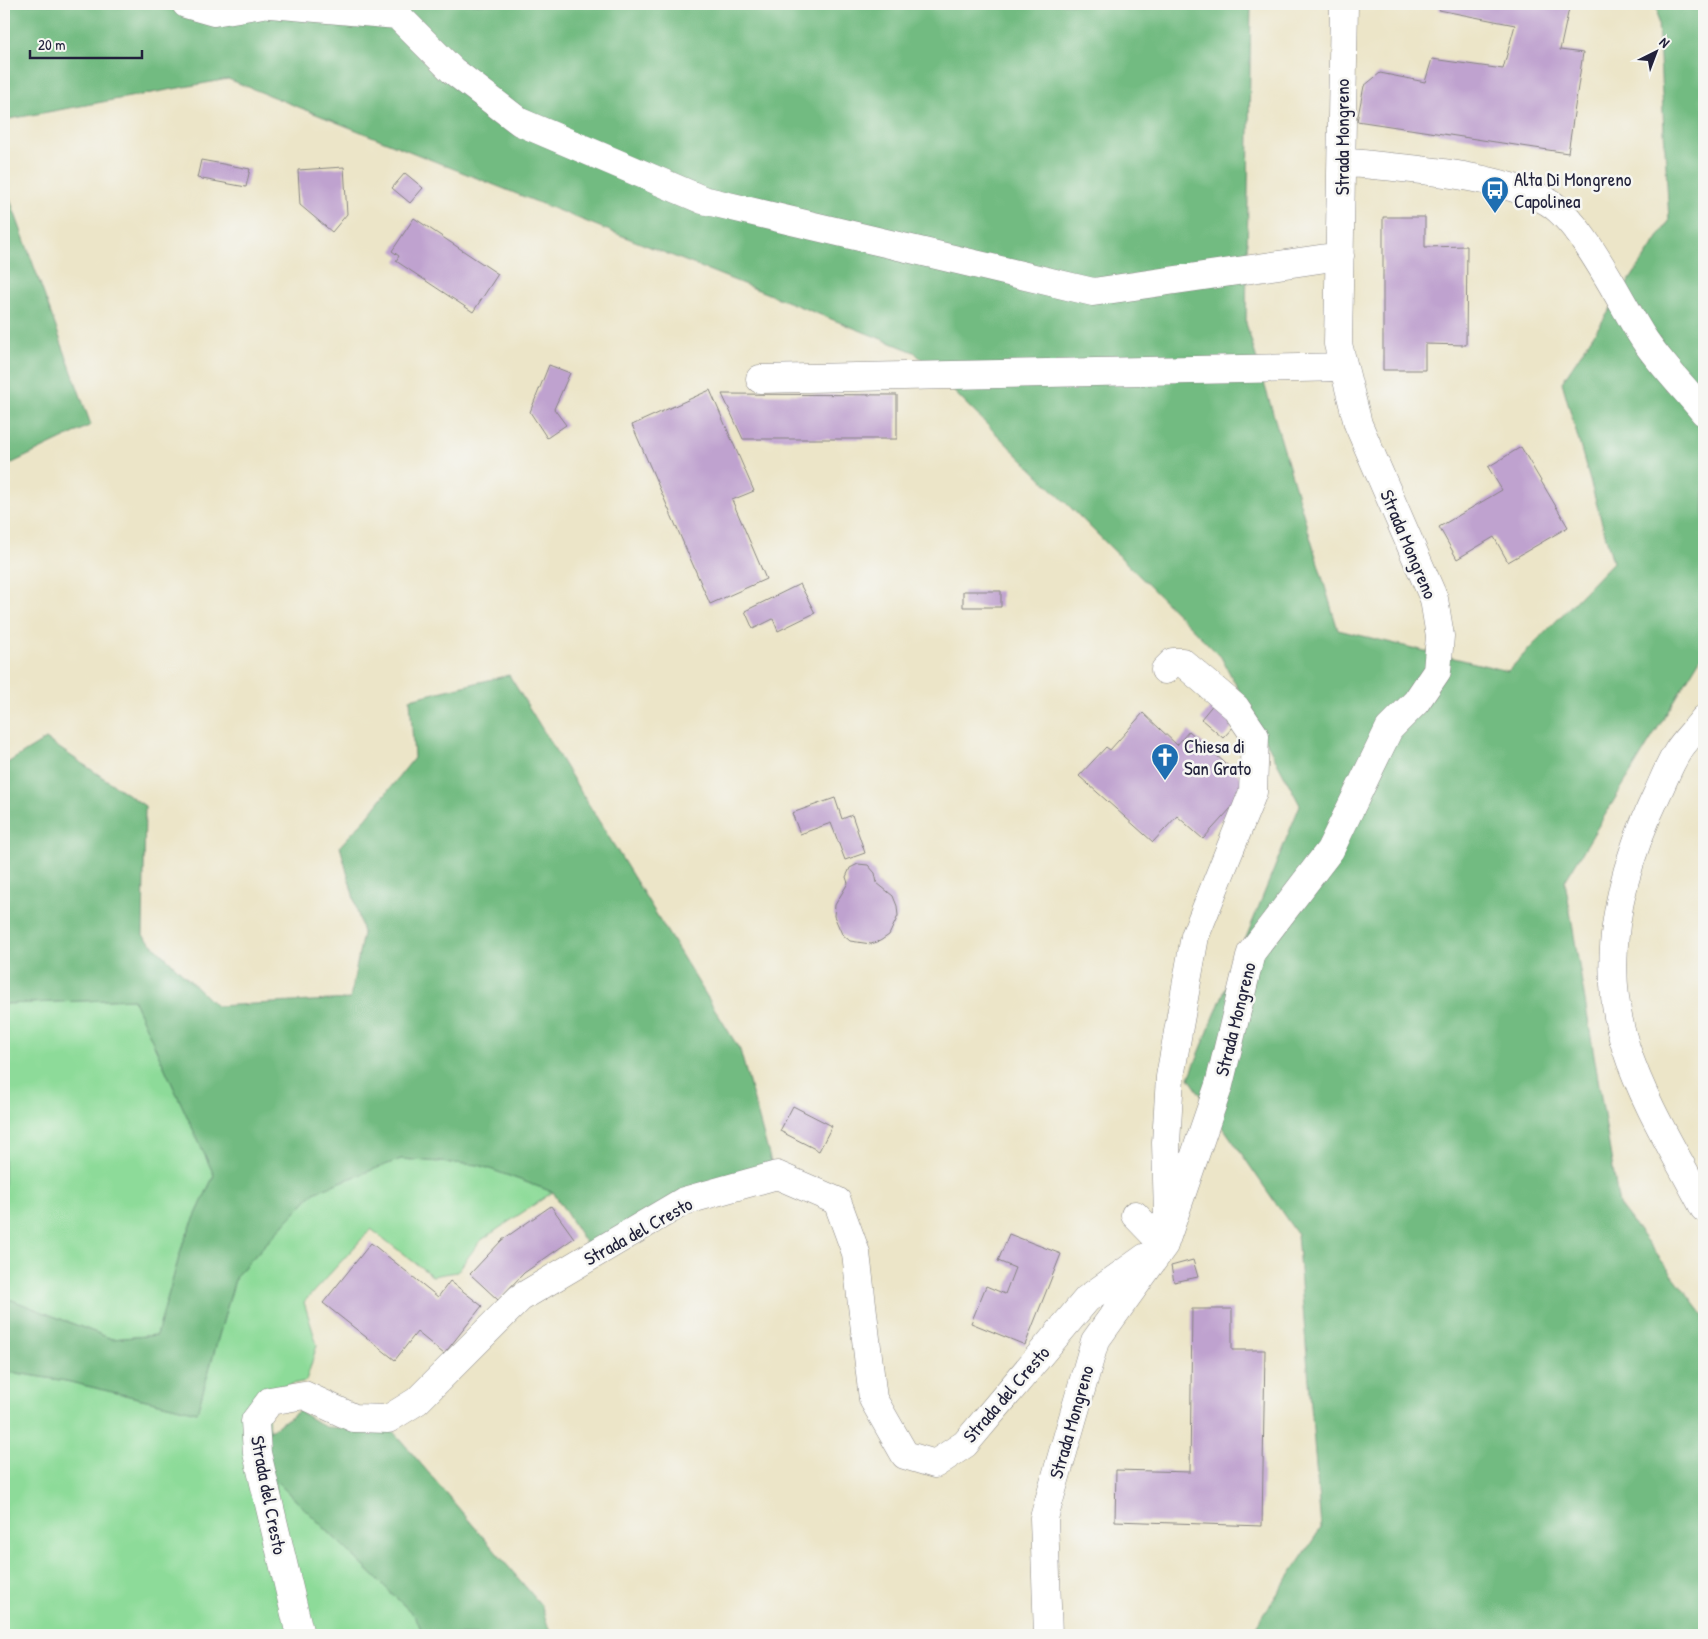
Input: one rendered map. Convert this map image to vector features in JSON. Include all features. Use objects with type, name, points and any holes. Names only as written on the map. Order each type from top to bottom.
[{"type":"street","points":[[186,4],[214,12],[263,4]]},
{"type":"street","points":[[270,4],[396,15],[452,70],[520,122],[713,203],[1093,292],[1340,256]]},
{"type":"street","name":"Strada Mongreno","points":[[1048,1635],[1044,1518],[1095,1341],[1166,1238],[1219,1085],[1251,953],[1330,850],[1389,729],[1416,702],[1436,671],[1440,636],[1434,599],[1358,424],[1338,344],[1344,4]]},
{"type":"street","points":[[1342,162],[1450,174],[1504,186],[1544,199],[1575,226],[1643,338],[1704,412]]},
{"type":"street","points":[[760,379],[1344,367]]},
{"type":"street","points":[[1165,670],[1174,662],[1182,662],[1236,708],[1255,736],[1252,792],[1195,936],[1170,1077],[1166,1143],[1166,1238]]},
{"type":"street","points":[[1704,719],[1678,751],[1647,814],[1623,883],[1613,942],[1616,998],[1626,1048],[1650,1103],[1704,1208]]},
{"type":"street","name":"Strada del Cresto","points":[[300,1635],[257,1453],[254,1421],[270,1401],[304,1395],[354,1418],[388,1419],[417,1401],[520,1298],[684,1201],[776,1175],[837,1201],[856,1254],[873,1399],[905,1455],[935,1464],[965,1444],[1087,1300],[1166,1238]]},
{"type":"street","points":[[1134,1215],[1166,1238]]},
{"type":"green space","points":[[4,4],[1251,4],[1246,323],[1338,630],[1508,671],[1613,562],[1562,382],[1669,221],[1657,4],[1704,4],[1704,652],[1565,881],[1619,1205],[1704,1316],[1704,1635],[1250,1635],[1321,1528],[1297,1234],[1189,1078],[1300,805],[1221,657],[914,352],[228,79],[4,120]]},
{"type":"green space","points":[[4,183],[91,425],[4,467]]},
{"type":"green space","points":[[509,675],[740,1050],[772,1166],[588,1247],[553,1192],[479,1165],[401,1159],[314,1192],[236,1276],[197,1412],[66,1381],[4,1371],[4,1299],[12,1300],[112,1339],[157,1335],[183,1243],[214,1175],[133,999],[4,1004],[4,765],[46,739],[145,806],[143,935],[216,1006],[350,999],[363,933],[340,846],[367,817],[414,758],[410,699]]},
{"type":"green space","points":[[133,999],[214,1175],[183,1243],[157,1335],[112,1339],[12,1300],[4,1299],[4,1004]]},
{"type":"green space","points":[[401,1159],[479,1165],[553,1192],[480,1241],[457,1272],[432,1276],[371,1229],[304,1302],[317,1345],[306,1381],[265,1390],[291,1635],[4,1635],[4,1371],[66,1381],[197,1412],[236,1276],[314,1192]]},
{"type":"green space","points":[[299,1411],[325,1427],[393,1431],[541,1605],[551,1635],[423,1635],[416,1617],[271,1476],[261,1437]]},
{"type":"green space","points":[[271,1476],[416,1617],[423,1635],[307,1635]]},
{"type":"building","points":[[1440,4],[1570,4],[1560,50],[1583,53],[1568,153],[1357,121],[1364,86],[1380,73],[1425,82],[1432,59],[1503,69],[1515,25],[1439,10]]},
{"type":"building","points":[[201,160],[250,169],[246,187],[197,178]]},
{"type":"building","points":[[344,167],[347,214],[332,232],[300,205],[298,170]]},
{"type":"building","points":[[405,173],[423,188],[410,203],[392,188]]},
{"type":"building","points":[[1383,217],[1425,217],[1425,247],[1467,246],[1466,345],[1425,344],[1425,370],[1383,370]]},
{"type":"building","points":[[414,218],[498,274],[473,312],[396,261],[399,256],[392,251]]},
{"type":"building","points":[[549,365],[570,373],[554,409],[566,425],[547,438],[530,412]]},
{"type":"building","points":[[710,390],[754,491],[732,500],[766,579],[710,604],[632,425]]},
{"type":"building","points":[[722,394],[897,395],[897,439],[743,439]]},
{"type":"building","points":[[1521,447],[1568,527],[1508,562],[1494,537],[1457,559],[1439,527],[1502,490],[1488,467]]},
{"type":"building","points":[[800,584],[815,613],[778,631],[773,619],[753,629],[745,611]]},
{"type":"building","points":[[963,591],[1001,591],[1001,607],[963,607]]},
{"type":"building","points":[[1215,702],[1237,723],[1223,738],[1201,719]]},
{"type":"building","name":"Chiesa di San Grato","points":[[1143,713],[1177,745],[1189,731],[1251,786],[1203,839],[1177,816],[1153,842],[1079,776],[1106,747],[1110,750]]},
{"type":"building","points":[[835,798],[842,819],[852,815],[865,853],[845,860],[831,823],[800,834],[792,813]]},
{"type":"building","points":[[858,864],[868,865],[875,873],[877,883],[893,896],[897,906],[898,916],[889,935],[871,944],[850,941],[842,934],[834,916],[835,905],[848,883],[846,877],[850,868]]},
{"type":"building","points":[[793,1106],[832,1126],[819,1151],[780,1131]]},
{"type":"building","points":[[551,1206],[574,1238],[524,1273],[498,1300],[470,1274],[502,1240]]},
{"type":"building","points":[[1009,1234],[1061,1254],[1025,1345],[971,1323],[986,1286],[1005,1294],[1015,1268],[998,1261]]},
{"type":"building","points":[[371,1243],[438,1297],[450,1281],[482,1306],[444,1354],[417,1332],[395,1360],[323,1303]]},
{"type":"building","points":[[1193,1260],[1198,1277],[1174,1282],[1171,1266]]},
{"type":"building","points":[[1192,1309],[1232,1309],[1232,1350],[1265,1350],[1262,1526],[1115,1521],[1116,1470],[1190,1472]]},
{"type":"place","name":"Alta Di Mongreno Capolinea","points":[[1495,214]]},
{"type":"place","name":"Chiesa di San Grato","points":[[1165,781]]}]
